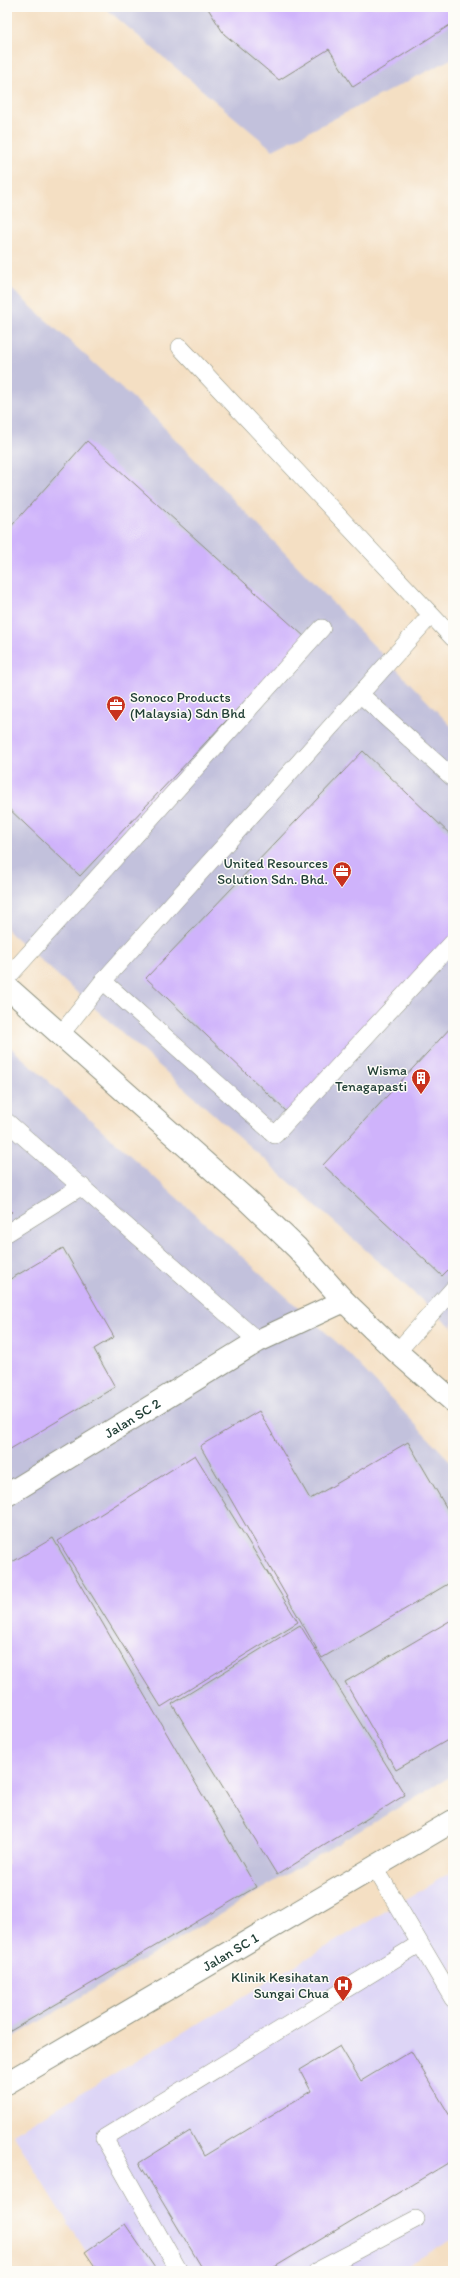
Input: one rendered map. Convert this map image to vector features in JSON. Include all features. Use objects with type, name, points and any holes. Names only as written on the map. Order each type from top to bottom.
[{"type":"street","points":[[7,987],[248,1201],[297,1248],[344,1301],[397,1352],[453,1401]]},
{"type":"street","name":"Jalan SC 2","points":[[7,1495],[258,1340],[344,1301]]},
{"type":"street","name":"Jalan SC 1","points":[[7,2083],[374,1866],[453,1821]]},
{"type":"lane","points":[[180,347],[453,638]]},
{"type":"lane","points":[[60,1034],[103,981],[431,615]]},
{"type":"lane","points":[[7,978],[322,628]]},
{"type":"lane","points":[[360,694],[453,778]]},
{"type":"lane","points":[[103,981],[275,1135],[453,942]]},
{"type":"lane","points":[[7,1122],[258,1340]]},
{"type":"lane","points":[[7,1233],[82,1186]]},
{"type":"lane","points":[[397,1352],[453,1289]]},
{"type":"lane","points":[[374,1866],[453,1999]]},
{"type":"lane","points":[[179,2271],[104,2138],[419,1944]]},
{"type":"lane","points":[[317,2271],[416,2219]]},
{"type":"shaded area","points":[[104,7],[453,7],[453,58],[273,150]]},
{"type":"shaded area","points":[[7,285],[153,416],[453,728],[453,1328],[7,930]]},
{"type":"shaded area","points":[[7,1044],[343,1348],[453,1464],[453,1775],[7,2041]]},
{"type":"shaded area","name":"Klinik Kesihatan Sungai Chua","points":[[453,1871],[453,2238],[397,2271],[98,2271],[13,2134]]},
{"type":"building","points":[[207,7],[453,7],[453,23],[353,87],[329,49],[279,80],[224,34]]},
{"type":"building","name":"Sonoco Products (Malaysia) Sdn Bhd","points":[[87,441],[305,637],[80,876],[7,807],[7,531]]},
{"type":"building","name":"United Resources Solution Sdn. Bhd.","points":[[363,751],[453,837],[453,939],[288,1113],[146,978]]},
{"type":"building","name":"Wisma Tenagapasti","points":[[453,1025],[453,1265],[442,1276],[323,1165]]},
{"type":"building","points":[[7,1208],[12,1212],[7,1215]]},
{"type":"building","points":[[63,1248],[114,1337],[94,1349],[115,1387],[7,1451],[7,1281]]},
{"type":"building","points":[[259,1411],[310,1499],[408,1442],[453,1519],[453,1581],[322,1658],[200,1446]]},
{"type":"building","points":[[195,1455],[298,1622],[161,1707],[58,1541]]},
{"type":"building","points":[[53,1538],[256,1887],[7,2033],[7,1565]]},
{"type":"building","points":[[453,1619],[453,1737],[396,1770],[345,1682]]},
{"type":"building","points":[[300,1625],[405,1795],[277,1875],[172,1704]]},
{"type":"building","points":[[340,2046],[361,2081],[411,2051],[453,2121],[453,2160],[268,2271],[204,2271],[139,2163],[190,2131],[204,2156],[311,2091],[300,2070]]},
{"type":"building","points":[[125,2224],[157,2271],[98,2271],[85,2252]]},
{"type":"place","name":"Sonoco Products (Malaysia) Sdn Bhd","points":[[116,722]]},
{"type":"place","name":"United Resources Solution Sdn. Bhd.","points":[[342,888]]},
{"type":"place","name":"Wisma Tenagapasti","points":[[421,1095]]},
{"type":"place","name":"Klinik Kesihatan Sungai Chua","points":[[343,2002]]}]
